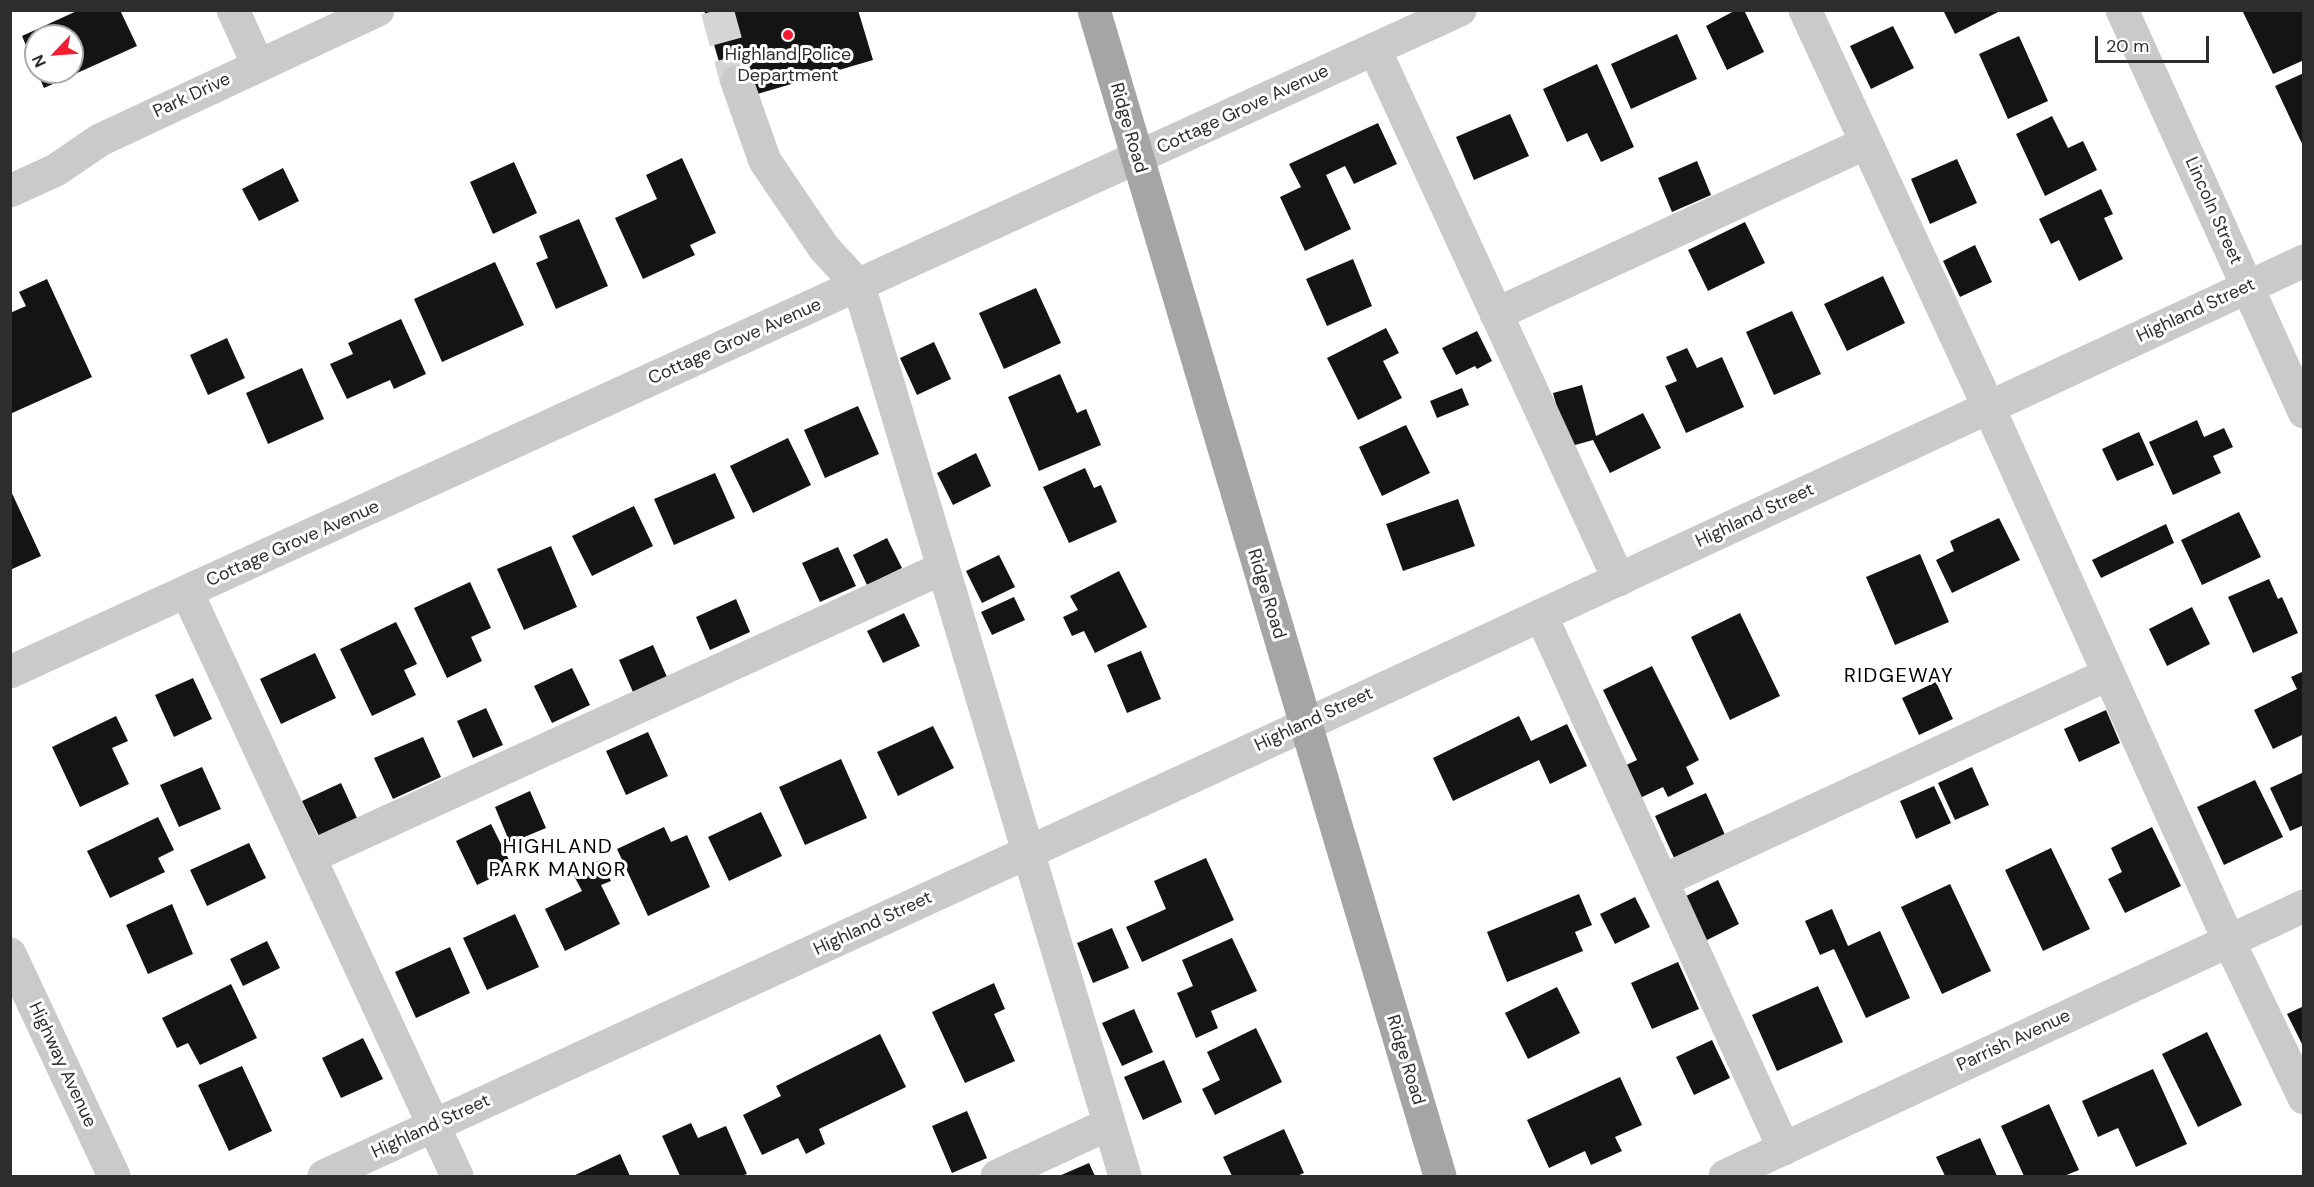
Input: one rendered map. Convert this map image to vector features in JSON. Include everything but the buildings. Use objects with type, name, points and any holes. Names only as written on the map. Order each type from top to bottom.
[{"type":"main road","name":"Ridge Road","points":[[1094,10],[1440,1176]]},
{"type":"street","points":[[233,10],[258,65]]},
{"type":"street","name":"Park Drive","points":[[10,191],[56,170],[100,140],[378,10]]},
{"type":"street","name":"Cottage Grove Avenue","points":[[10,672],[1460,10]]},
{"type":"street","points":[[1805,10],[1989,408],[2229,941],[2304,1098]]},
{"type":"street","name":"Lincoln Street","points":[[2122,10],[2304,412]]},
{"type":"street","points":[[1375,50],[1619,580]]},
{"type":"street","points":[[737,82],[765,160],[824,248],[859,286],[1125,1176]]},
{"type":"street","points":[[1496,314],[1866,143]]},
{"type":"street","name":"Highland Street","points":[[324,1176],[1619,580],[2304,261]]},
{"type":"street","points":[[310,857],[943,568]]},
{"type":"street","points":[[187,592],[457,1176]]},
{"type":"street","points":[[1541,615],[1784,1149]]},
{"type":"street","points":[[1662,881],[2109,674]]},
{"type":"street","name":"Parrish Avenue","points":[[1725,1176],[2304,906]]},
{"type":"street","name":"Highway Avenue","points":[[10,954],[114,1176]]},
{"type":"street","points":[[997,1176],[1109,1124]]},
{"type":"tunnel","points":[[717,10],[737,82]]},
{"type":"place","name":"Highland Police Department","points":[[788,35]]},
{"type":"district","name":"RIDGEWAY","points":[[1899,677]]},
{"type":"district","name":"HIGHLAND PARK MANOR","points":[[558,860]]}]
